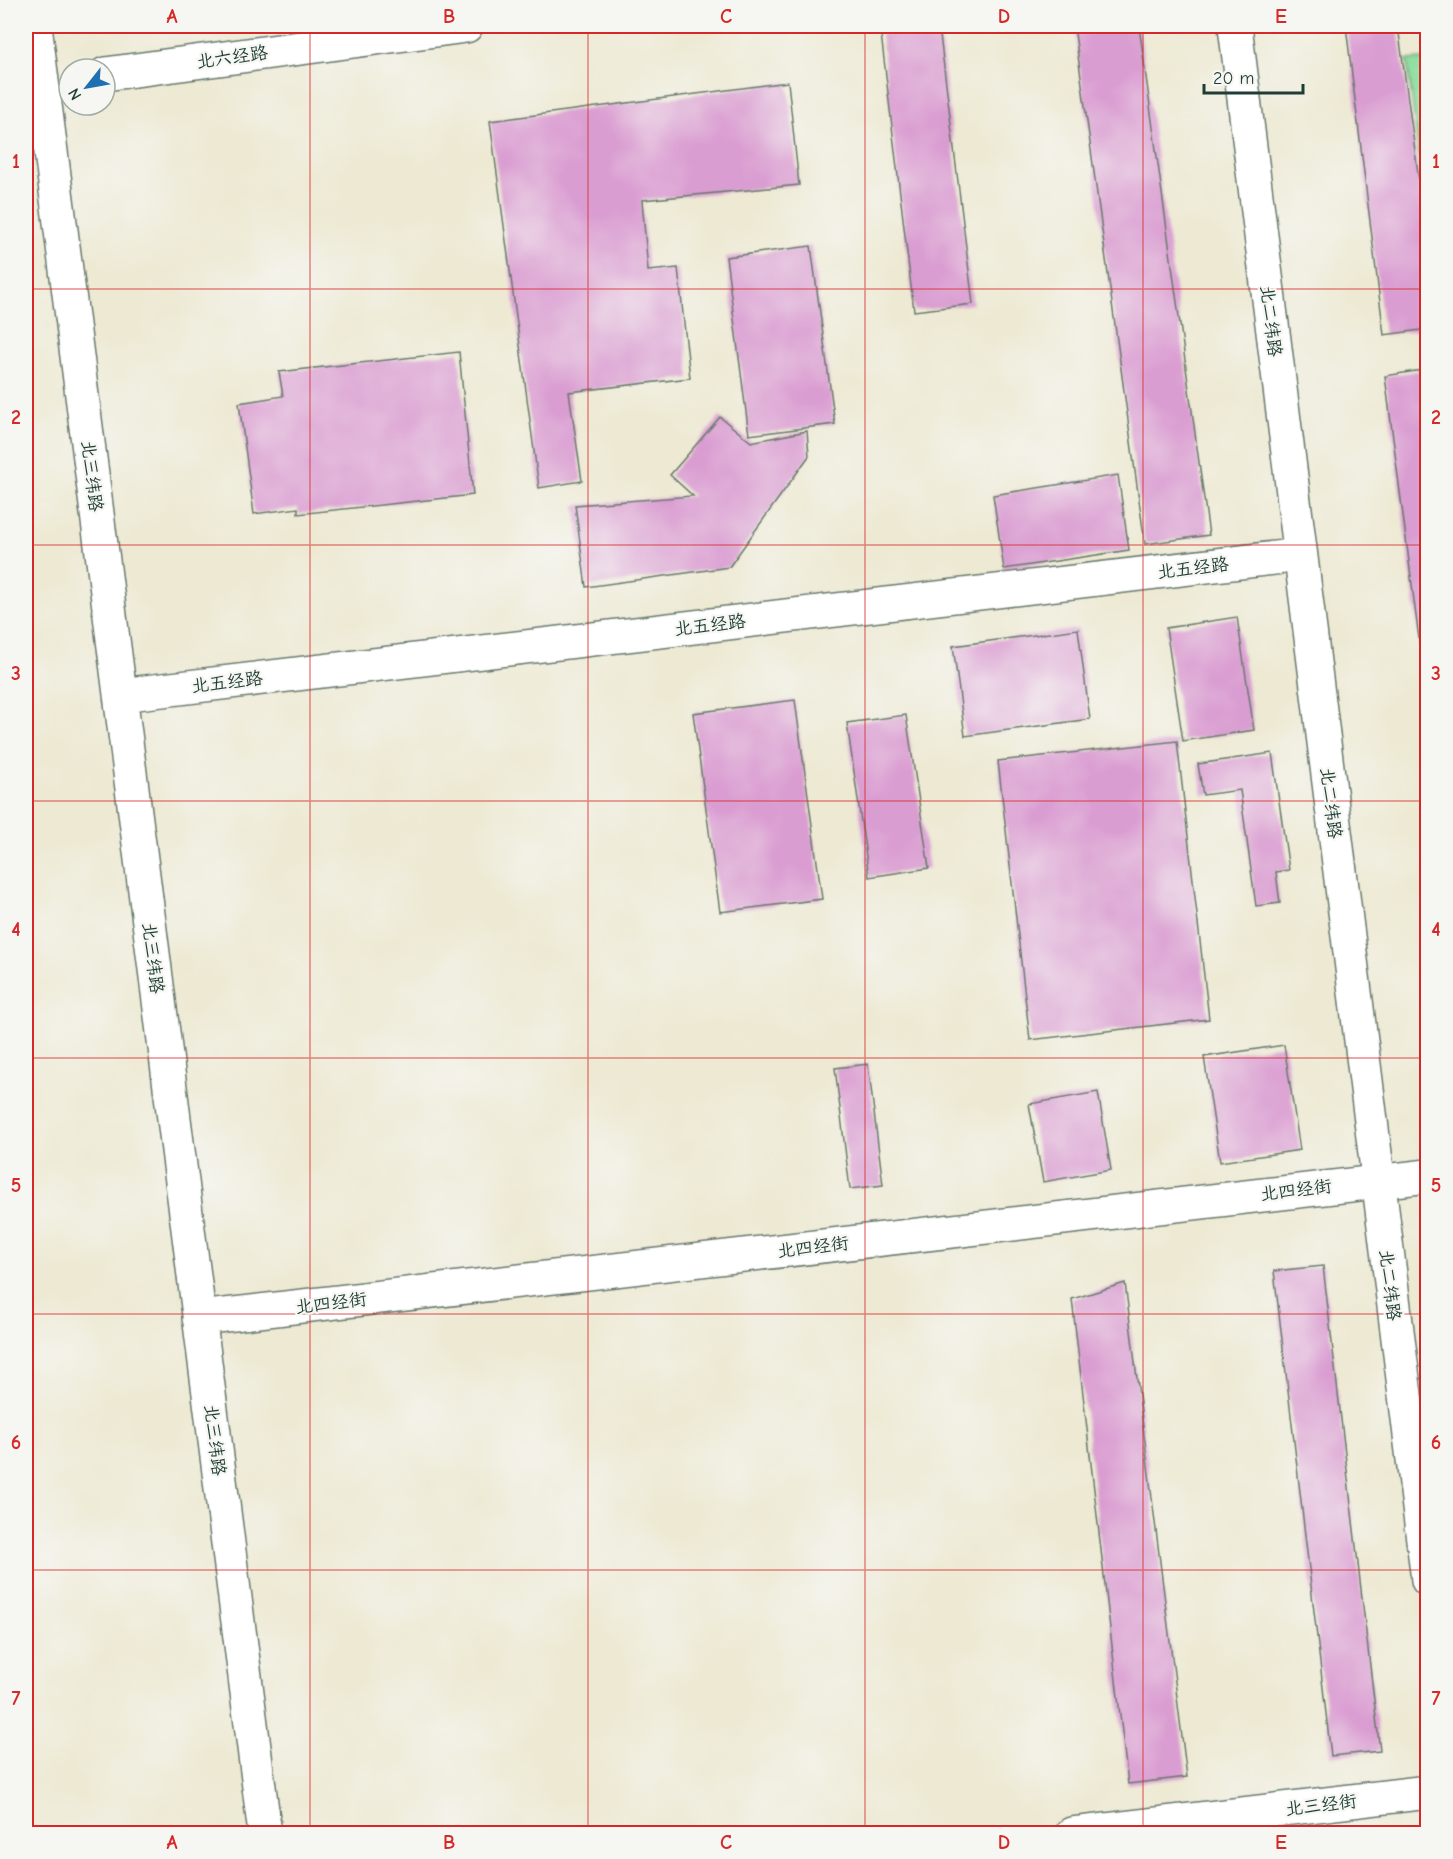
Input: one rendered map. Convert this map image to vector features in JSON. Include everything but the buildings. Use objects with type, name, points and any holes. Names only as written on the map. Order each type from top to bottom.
[{"type":"street","name":"北三纬路","points":[[35,26],[56,80],[120,695],[265,1833]]},
{"type":"street","name":"北六经路","points":[[117,72],[466,26]]},
{"type":"street","name":"北二纬路","points":[[1235,26],[1428,1580]]},
{"type":"street","name":"北五经路","points":[[120,695],[1300,555]]},
{"type":"street","name":"北四经街","points":[[199,1318],[1428,1176]]},
{"type":"street","name":"北三经街","points":[[1072,1833],[1428,1792]]},
{"type":"green space","points":[[1428,59],[1427,219],[1407,60]]}]
